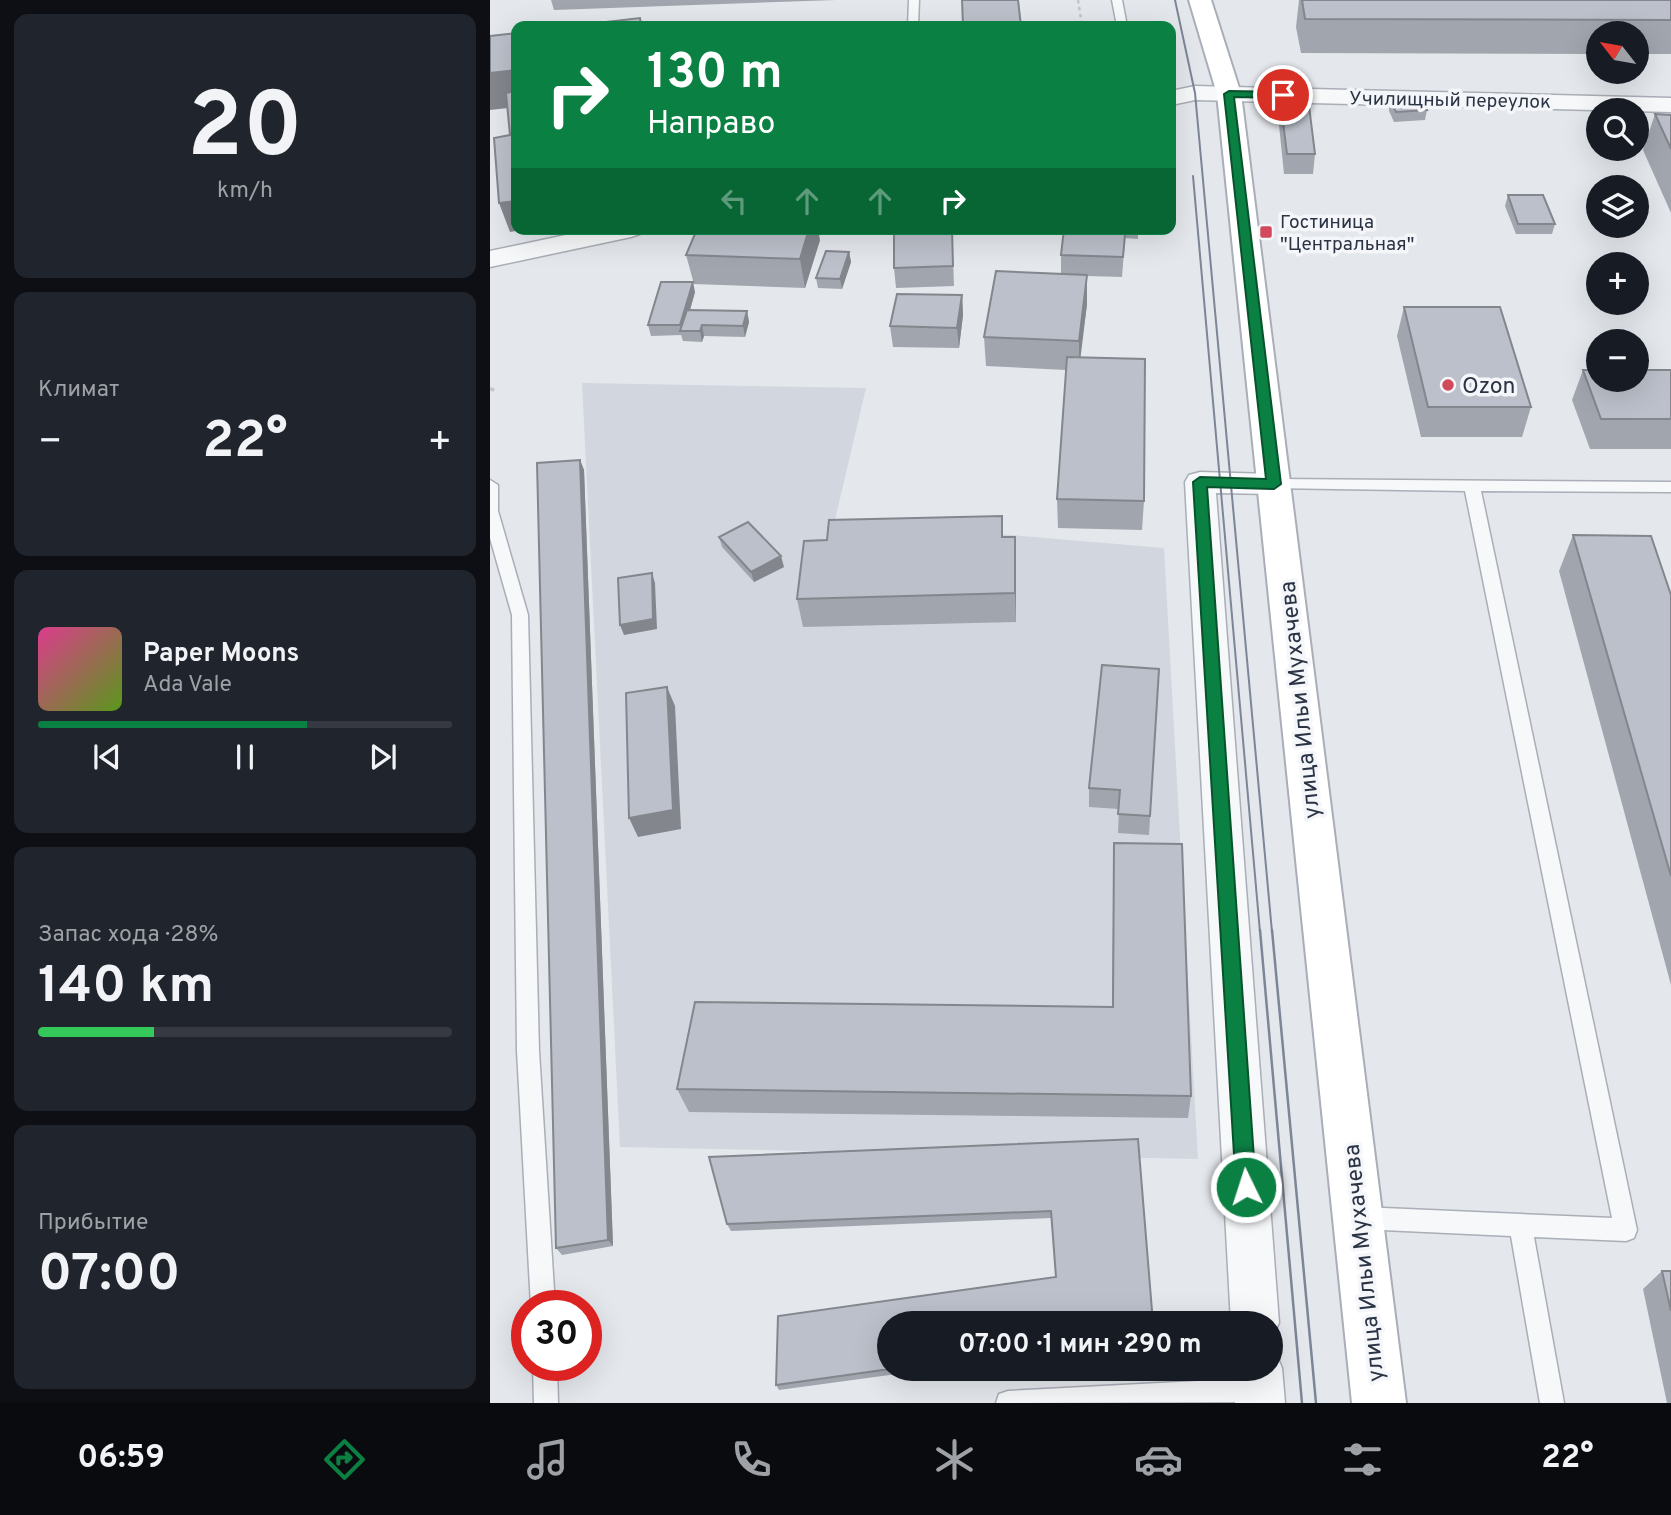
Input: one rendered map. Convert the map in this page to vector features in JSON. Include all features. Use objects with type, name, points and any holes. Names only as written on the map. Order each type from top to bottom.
[{"type":"main road","name":"улица Ильи Мухачева","points":[[1200,0],[1229,94],[1379,1403]]},
{"type":"street","name":"Училищный переулок","points":[[1176,96],[1186,93],[1671,105]]},
{"type":"street","points":[[490,259],[603,235]]},
{"type":"street","points":[[1254,1311],[1200,482],[1274,484]]},
{"type":"lane","points":[[913,21],[914,0]]},
{"type":"lane","points":[[1117,0],[1121,21]]},
{"type":"lane","points":[[1274,484],[1671,487]]},
{"type":"lane","points":[[490,485],[490,511],[520,615],[528,1051],[542,1290]]},
{"type":"lane","points":[[1358,1217],[1626,1230],[1472,486]]},
{"type":"lane","points":[[1520,1225],[1552,1403]]},
{"type":"lane","points":[[545,1381],[546,1403]]},
{"type":"lane","points":[[1008,1403],[1259,1387]]},
{"type":"path","points":[[1078,0],[1081,21]]},
{"type":"shaded area","points":[[582,383],[866,388],[835,520],[1164,548],[1198,1159],[620,1147]]},
{"type":"building","points":[[962,0],[1018,0],[1020,21],[963,21]]},
{"type":"building","points":[[1302,0],[1671,0],[1671,20],[1305,19]]},
{"type":"building","points":[[640,18],[640,21],[614,21]]},
{"type":"building","points":[[511,34],[511,71],[490,73],[490,36]]},
{"type":"building","points":[[511,92],[511,202],[499,203],[494,138],[510,135],[506,93]]},
{"type":"building","points":[[1421,99],[1427,110],[1396,112],[1390,101]]},
{"type":"building","points":[[1281,106],[1309,106],[1315,154],[1287,154]]},
{"type":"building","points":[[1655,114],[1671,115],[1671,149]]},
{"type":"building","points":[[1508,195],[1543,195],[1555,224],[1518,224]]},
{"type":"building","points":[[694,235],[807,235],[800,259],[686,255]]},
{"type":"building","points":[[894,235],[952,235],[953,266],[894,268]]},
{"type":"building","points":[[1063,235],[1125,235],[1123,257],[1061,255]]},
{"type":"building","points":[[826,251],[849,252],[840,279],[816,278]]},
{"type":"building","points":[[996,271],[1087,275],[1079,341],[984,337]]},
{"type":"building","points":[[661,282],[693,282],[680,325],[648,325]]},
{"type":"building","points":[[897,294],[962,295],[957,328],[890,326]]},
{"type":"building","points":[[1404,307],[1500,307],[1531,407],[1428,407]]},
{"type":"building","points":[[687,310],[747,311],[743,326],[702,325],[700,331],[680,331]]},
{"type":"building","points":[[1067,357],[1145,359],[1144,501],[1057,499]]},
{"type":"building","points":[[1649,370],[1671,370],[1671,419],[1601,419],[1591,392],[1649,392]]},
{"type":"building","points":[[580,460],[608,1240],[556,1248],[537,463]]},
{"type":"building","points":[[1002,516],[1002,537],[1015,537],[1015,593],[797,599],[804,541],[827,540],[829,520]]},
{"type":"building","points":[[748,522],[781,556],[751,572],[719,537]]},
{"type":"building","points":[[1573,535],[1651,536],[1671,595],[1671,876]]},
{"type":"building","points":[[652,573],[653,619],[620,625],[618,578]]},
{"type":"building","points":[[1102,665],[1159,669],[1150,816],[1118,814],[1120,790],[1089,788]]},
{"type":"building","points":[[667,687],[673,810],[629,818],[626,693]]},
{"type":"building","points":[[1114,843],[1182,844],[1191,1096],[677,1089],[695,1002],[1113,1007]]},
{"type":"building","points":[[1138,1139],[1152,1311],[877,1311],[877,1371],[776,1385],[778,1316],[1056,1277],[1051,1211],[727,1224],[709,1157]]},
{"type":"building","points":[[1662,1271],[1671,1271],[1671,1311]]},
{"type":"tram line","points":[[1175,0],[1195,93],[1272,932]]},
{"type":"tram line","points":[[1193,176],[1260,932]]},
{"type":"tram line","points":[[1260,930],[1302,1403]]},
{"type":"tram line","points":[[1272,930],[1316,1403]]},
{"type":"place","name":"Гостиница \"Центральная\"","points":[[1266,232]]},
{"type":"place","name":"Ozon","points":[[1448,385]]},
{"type":"route","points":[[1246,1187],[1200,482],[1274,484],[1229,94],[1283,95]]}]
